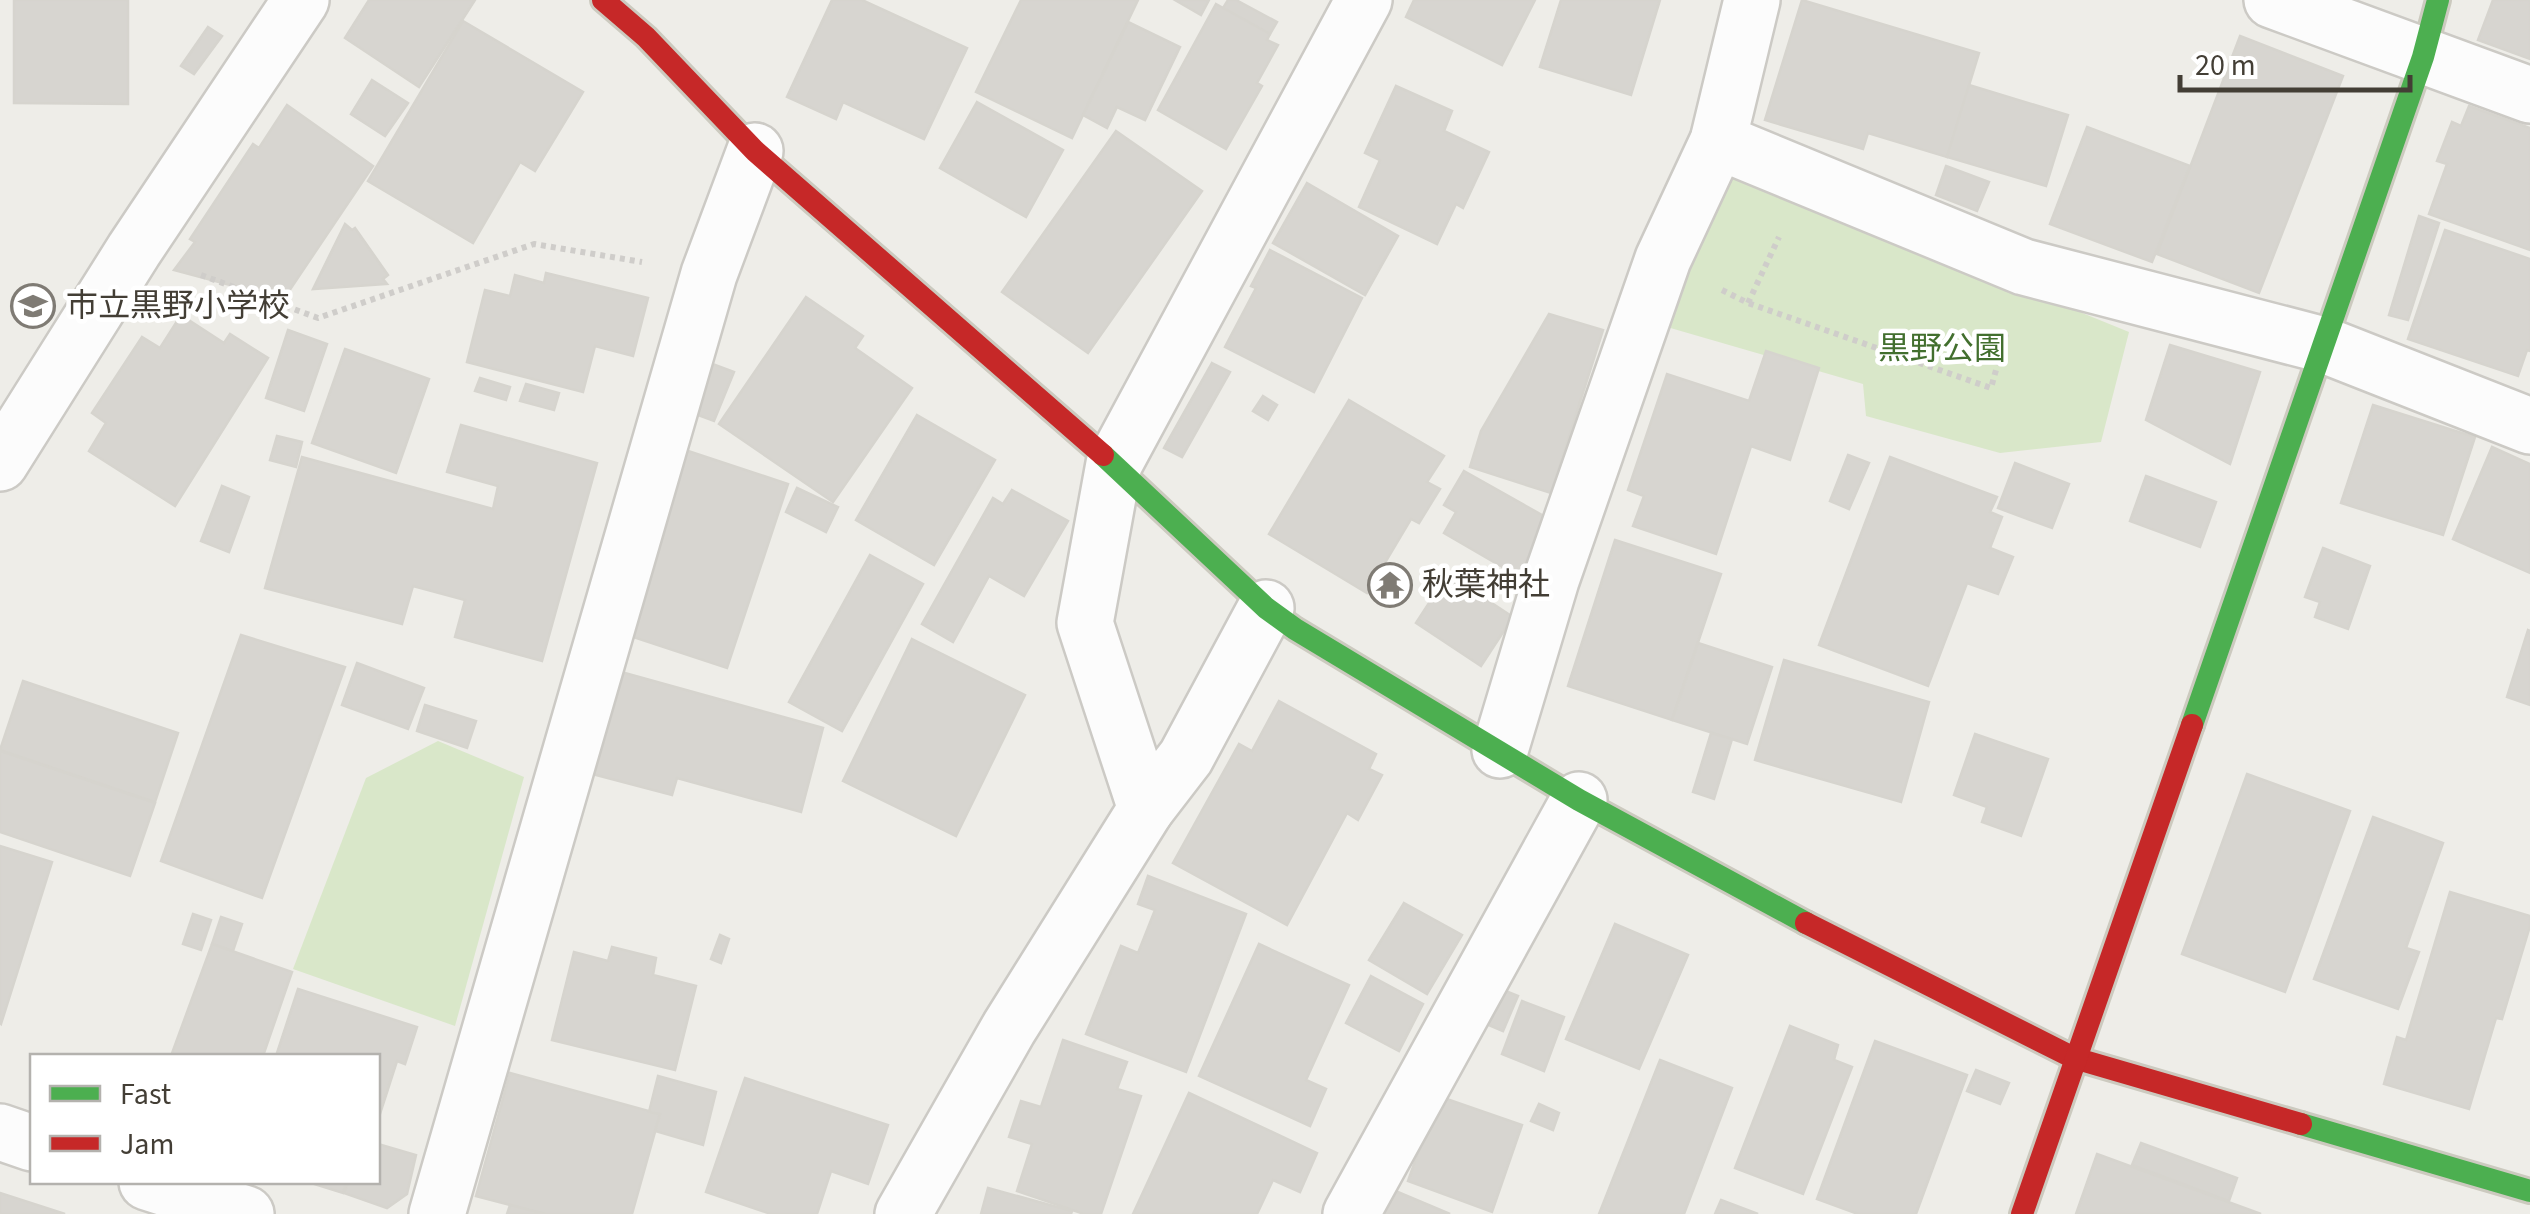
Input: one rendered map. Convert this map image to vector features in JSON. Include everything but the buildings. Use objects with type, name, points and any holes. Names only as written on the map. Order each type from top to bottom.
[{"type":"street","points":[[0,463],[134,250],[301,0]]},
{"type":"street","points":[[603,0],[646,37],[754,151],[1114,464],[1266,608],[1294,628],[1579,800],[1806,923],[2074,1058],[2530,1191]]},
{"type":"street","points":[[1146,809],[1085,623],[1114,464],[1364,0]]},
{"type":"street","points":[[1500,750],[1551,580],[1663,259],[1718,142],[1752,0]]},
{"type":"street","points":[[2272,0],[2530,95]]},
{"type":"street","points":[[2022,1214],[2324,345],[2423,56],[2438,0]]},
{"type":"street","points":[[1718,142],[2024,267],[2324,345],[2530,426]]},
{"type":"street","points":[[438,1214],[709,274],[754,151]]},
{"type":"street","points":[[904,1214],[1009,1028],[1146,809],[1186,756],[1266,608]]},
{"type":"street","points":[[1351,1214],[1579,800]]},
{"type":"street","points":[[0,1132],[30,1142]]},
{"type":"street","points":[[153,1184],[246,1214]]},
{"type":"path","points":[[134,250],[318,318],[534,244],[709,274]]},
{"type":"path","points":[[1663,259],[1748,304],[1992,388],[2024,267]]},
{"type":"green space","name":"黒野公園","points":[[1730,170],[2129,332],[2101,442],[2000,453],[1866,416],[1863,384],[1667,327]]},
{"type":"green space","points":[[438,741],[524,777],[455,1026],[293,969],[366,778]]},
{"type":"traffic: fast","points":[[2192,725],[2423,57],[2438,0]]},
{"type":"traffic: fast","points":[[1103,455],[1266,608],[1295,629],[1579,800],[1806,923]]},
{"type":"traffic: fast","points":[[2301,1124],[2530,1191]]},
{"type":"traffic: jam","points":[[603,0],[646,37],[755,151],[1103,455]]},
{"type":"traffic: jam","points":[[2022,1214],[2192,725]]},
{"type":"traffic: jam","points":[[1806,923],[2074,1058],[2301,1124]]},
{"type":"place","name":"市立黒野小学校","points":[[33,306]]},
{"type":"place","name":"秋葉神社","points":[[1390,585]]}]
